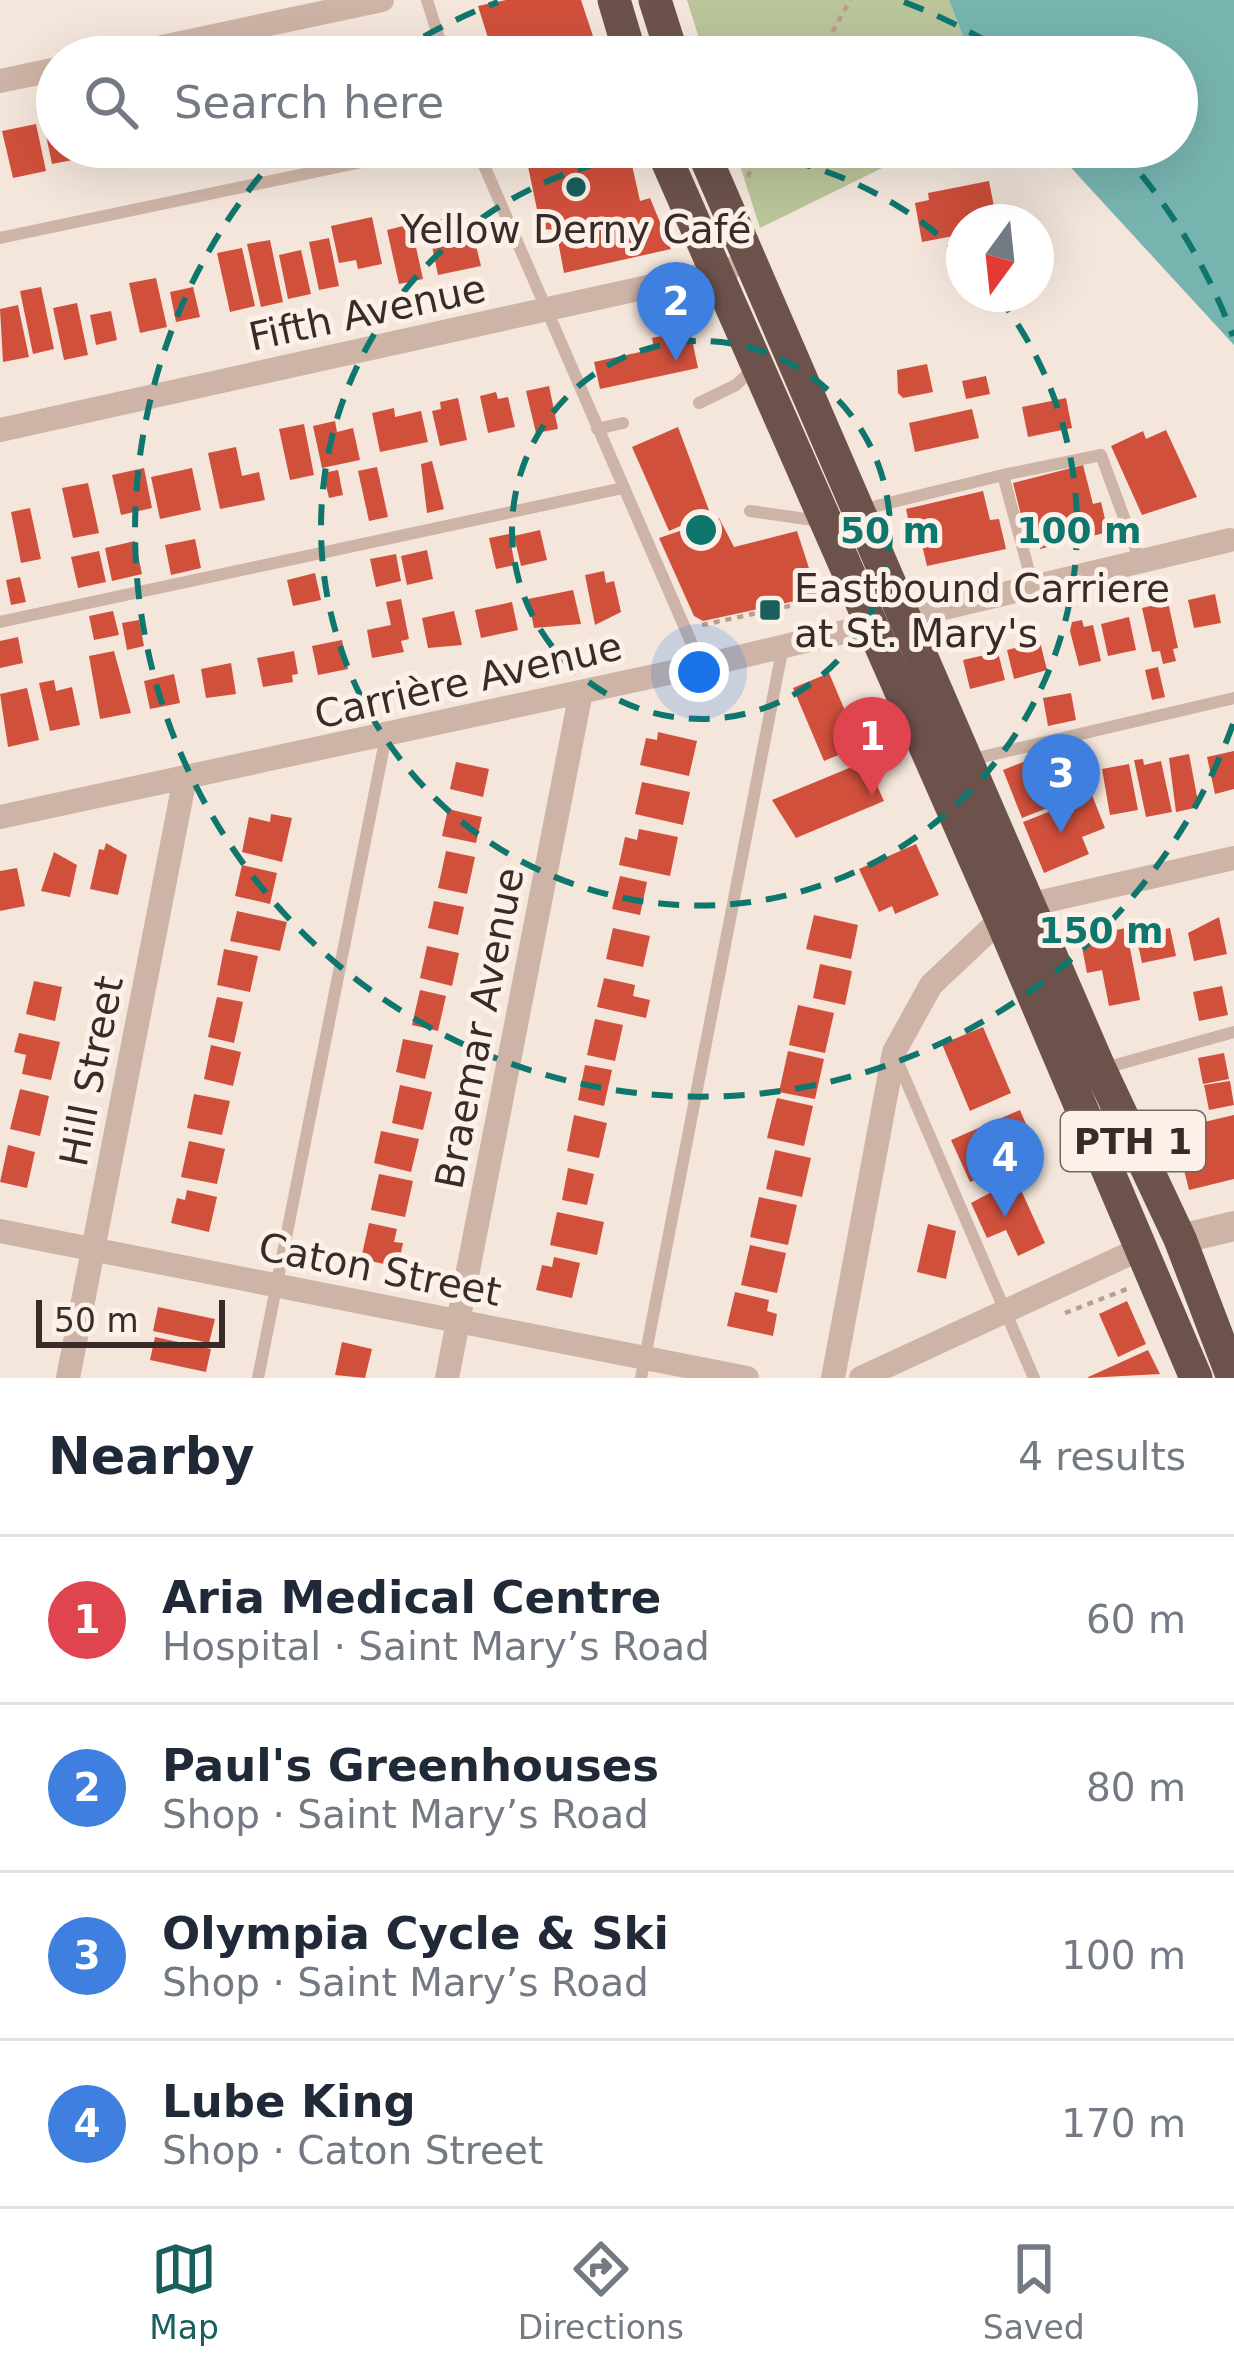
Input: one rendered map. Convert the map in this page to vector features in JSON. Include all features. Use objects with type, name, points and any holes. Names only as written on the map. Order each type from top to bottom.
[{"type":"highway","points":[[614,0],[625,36]]},
{"type":"highway","points":[[655,0],[666,36]]},
{"type":"highway","name":"PTH 1","points":[[670,168],[870,626],[1100,1069],[1180,1239],[1233,1378]]},
{"type":"highway","name":"PTH 1","points":[[710,168],[968,760],[1015,912],[1142,1249],[1196,1378]]},
{"type":"highway","points":[[1142,1249],[1180,1239]]},
{"type":"street","points":[[213,36],[382,0]]},
{"type":"street","points":[[0,81],[36,73]]},
{"type":"street","name":"Fifth Avenue","points":[[0,430],[714,274],[748,262]]},
{"type":"street","name":"Carrière Avenue","points":[[0,818],[701,666],[1230,540]]},
{"type":"street","name":"Braemar Avenue","points":[[447,1378],[581,692]]},
{"type":"street","name":"Hill Street","points":[[68,1378],[184,778]]},
{"type":"street","points":[[833,1378],[894,1052],[931,985],[1015,912],[1234,857]]},
{"type":"street","points":[[1180,1239],[1234,1226]]},
{"type":"street","name":"Caton Street","points":[[0,1231],[458,1320],[643,1368],[747,1378]]},
{"type":"street","points":[[861,1378],[1010,1322],[1142,1249]]},
{"type":"lane","points":[[427,0],[439,36]]},
{"type":"lane","points":[[0,238],[333,168]]},
{"type":"lane","points":[[485,168],[701,666]]},
{"type":"lane","points":[[699,403],[736,385],[757,365]]},
{"type":"lane","points":[[597,429],[623,423]]},
{"type":"lane","points":[[858,510],[1101,455],[1140,561]]},
{"type":"lane","points":[[1003,475],[1033,586]]},
{"type":"lane","points":[[0,622],[623,488]]},
{"type":"lane","points":[[750,511],[825,522]]},
{"type":"lane","points":[[643,1368],[784,646]]},
{"type":"lane","points":[[968,760],[1234,698]]},
{"type":"lane","points":[[258,1378],[386,736]]},
{"type":"lane","points":[[1100,1069],[1234,1032]]},
{"type":"lane","points":[[894,1052],[1034,1378]]},
{"type":"path","points":[[826,36],[846,15],[850,0]]},
{"type":"path","points":[[685,629],[835,596]]},
{"type":"path","points":[[1010,1322],[1138,1284]]},
{"type":"green space","points":[[687,0],[949,0],[963,36],[698,36]]},
{"type":"green space","points":[[741,168],[882,168],[760,228]]},
{"type":"water","points":[[949,0],[1234,0],[1234,345],[1071,168],[1198,168],[1198,36],[963,36]]},
{"type":"building","points":[[506,0],[581,0],[593,36],[487,36],[478,6]]},
{"type":"building","points":[[36,124],[36,168],[46,171],[13,178],[2,131]]},
{"type":"building","points":[[528,168],[633,168],[640,201],[650,198],[671,249],[564,273],[556,230],[541,229]]},
{"type":"building","points":[[989,181],[993,204],[946,204],[946,237],[922,242],[915,203],[929,200],[928,193]]},
{"type":"building","points":[[461,215],[466,234],[473,233],[481,266],[438,275],[427,222]]},
{"type":"building","points":[[372,217],[382,264],[358,269],[356,260],[339,263],[331,226]]},
{"type":"building","points":[[411,224],[423,279],[399,284],[387,230]]},
{"type":"building","points":[[329,238],[339,286],[319,290],[309,242]]},
{"type":"building","points":[[270,240],[283,302],[261,307],[247,244]]},
{"type":"building","points":[[242,248],[255,306],[230,312],[217,253]]},
{"type":"building","points":[[301,250],[311,294],[288,299],[279,255]]},
{"type":"building","points":[[156,278],[167,327],[140,333],[129,283]]},
{"type":"building","points":[[41,287],[54,349],[33,354],[20,291]]},
{"type":"building","points":[[193,287],[200,317],[176,322],[170,292]]},
{"type":"building","points":[[77,303],[88,355],[64,360],[53,308]]},
{"type":"building","points":[[18,305],[29,357],[3,362],[0,309]]},
{"type":"building","points":[[111,311],[117,340],[96,345],[90,315]]},
{"type":"building","points":[[690,330],[698,368],[600,389],[594,362],[654,349],[652,338]]},
{"type":"building","points":[[927,364],[933,392],[903,398],[898,393],[897,370]]},
{"type":"building","points":[[986,376],[990,394],[966,399],[962,381]]},
{"type":"building","points":[[549,386],[558,429],[536,433],[526,391]]},
{"type":"building","points":[[496,392],[498,399],[508,397],[515,427],[488,433],[480,396]]},
{"type":"building","points":[[458,398],[467,440],[440,446],[432,411],[441,409],[440,402]]},
{"type":"building","points":[[1066,398],[1072,428],[1028,437],[1022,407]]},
{"type":"building","points":[[394,408],[395,417],[421,411],[428,442],[380,452],[372,413]]},
{"type":"building","points":[[972,409],[979,438],[915,452],[909,423]]},
{"type":"building","points":[[335,421],[337,432],[353,428],[360,460],[322,468],[313,426]]},
{"type":"building","points":[[304,424],[314,475],[290,480],[279,429]]},
{"type":"building","points":[[678,427],[710,513],[669,531],[632,447]]},
{"type":"building","points":[[1166,430],[1197,497],[1142,515],[1111,446],[1143,431],[1146,439]]},
{"type":"building","points":[[236,447],[242,476],[259,472],[265,500],[220,509],[208,453]]},
{"type":"building","points":[[432,461],[444,509],[427,513],[421,464]]},
{"type":"building","points":[[1083,465],[1093,504],[1101,502],[1108,532],[1040,549],[1033,524],[1024,527],[1013,483]]},
{"type":"building","points":[[377,467],[388,517],[369,521],[358,471]]},
{"type":"building","points":[[144,468],[152,508],[121,515],[112,475]]},
{"type":"building","points":[[192,468],[201,510],[160,519],[151,477]]},
{"type":"building","points":[[338,470],[343,495],[329,498],[323,473]]},
{"type":"building","points":[[88,483],[99,533],[73,538],[62,488]]},
{"type":"building","points":[[983,491],[990,520],[999,519],[1006,549],[927,566],[922,545],[914,547],[906,509]]},
{"type":"building","points":[[30,508],[41,559],[21,563],[11,512]]},
{"type":"building","points":[[719,518],[734,547],[797,531],[818,596],[703,621],[694,616],[659,538]]},
{"type":"building","points":[[540,530],[547,560],[521,566],[514,536]]},
{"type":"building","points":[[509,534],[515,565],[496,569],[489,538]]},
{"type":"building","points":[[195,539],[201,568],[171,575],[165,545]]},
{"type":"building","points":[[135,541],[142,574],[112,581],[105,548]]},
{"type":"building","points":[[427,550],[433,579],[407,585],[401,556]]},
{"type":"building","points":[[99,551],[106,582],[78,588],[71,557]]},
{"type":"building","points":[[396,554],[401,581],[376,587],[370,559]]},
{"type":"building","points":[[604,571],[606,583],[614,581],[621,612],[595,625],[585,575]]},
{"type":"building","points":[[315,573],[321,600],[293,606],[287,580]]},
{"type":"building","points":[[20,577],[26,602],[11,605],[6,580]]},
{"type":"building","points":[[573,590],[581,624],[534,628],[528,599]]},
{"type":"building","points":[[1215,594],[1221,623],[1194,628],[1188,600]]},
{"type":"building","points":[[401,599],[409,639],[401,641],[404,652],[372,658],[367,630],[391,625],[386,602]]},
{"type":"building","points":[[512,602],[518,630],[481,638],[475,610]]},
{"type":"building","points":[[1168,602],[1178,648],[1173,649],[1176,661],[1163,664],[1160,651],[1152,652],[1142,608]]},
{"type":"building","points":[[113,611],[119,635],[94,640],[89,616]]},
{"type":"building","points":[[454,611],[462,645],[428,648],[422,618]]},
{"type":"building","points":[[1129,617],[1136,650],[1108,656],[1101,624]]},
{"type":"building","points":[[139,620],[144,646],[127,650],[122,623]]},
{"type":"building","points":[[1082,620],[1084,627],[1093,625],[1101,661],[1079,666],[1070,631],[1072,622]]},
{"type":"building","points":[[18,637],[23,663],[0,668],[0,641]]},
{"type":"building","points":[[342,640],[348,669],[318,675],[312,646]]},
{"type":"building","points":[[1040,642],[1047,670],[1014,679],[1007,650]]},
{"type":"building","points":[[114,651],[131,713],[100,719],[89,656]]},
{"type":"building","points":[[294,651],[298,674],[292,675],[293,682],[263,687],[257,658]]},
{"type":"building","points":[[998,652],[1005,680],[970,689],[963,660]]},
{"type":"building","points":[[231,663],[236,694],[206,698],[201,669]]},
{"type":"building","points":[[1158,667],[1165,697],[1152,700],[1145,670]]},
{"type":"building","points":[[829,673],[860,746],[824,761],[793,688]]},
{"type":"building","points":[[174,674],[180,703],[150,709],[144,681]]},
{"type":"building","points":[[54,680],[56,691],[72,687],[80,725],[50,731],[39,683]]},
{"type":"building","points":[[27,688],[39,740],[8,747],[0,694]]},
{"type":"building","points":[[1071,693],[1076,720],[1048,726],[1043,698]]},
{"type":"building","points":[[658,732],[697,741],[689,776],[640,765],[646,738],[657,740]]},
{"type":"building","points":[[1064,746],[1083,794],[1022,818],[1003,770]]},
{"type":"building","points":[[1234,751],[1234,789],[1215,794],[1207,757]]},
{"type":"building","points":[[1189,754],[1199,807],[1176,812],[1169,758]]},
{"type":"building","points":[[1143,759],[1144,765],[1161,761],[1172,812],[1146,817],[1134,760]]},
{"type":"building","points":[[866,761],[884,801],[796,838],[772,800]]},
{"type":"building","points":[[456,762],[489,769],[483,797],[450,789]]},
{"type":"building","points":[[1129,764],[1138,810],[1110,815],[1102,769]]},
{"type":"building","points":[[642,782],[690,792],[683,825],[635,814]]},
{"type":"building","points":[[1092,795],[1105,828],[1082,837],[1089,854],[1044,873],[1023,822]]},
{"type":"building","points":[[448,809],[482,817],[476,843],[442,836]]},
{"type":"building","points":[[271,814],[292,818],[282,862],[242,852],[249,817],[270,822]]},
{"type":"building","points":[[639,829],[678,837],[670,876],[619,865],[625,837],[637,840]]},
{"type":"building","points":[[106,843],[127,855],[118,895],[90,889],[99,849],[104,850]]},
{"type":"building","points":[[916,844],[939,895],[895,914],[892,906],[879,912],[859,869]]},
{"type":"building","points":[[446,851],[475,857],[467,894],[438,888]]},
{"type":"building","points":[[54,852],[77,865],[70,897],[41,891]]},
{"type":"building","points":[[242,865],[277,873],[270,904],[235,896]]},
{"type":"building","points":[[17,868],[25,906],[0,911],[0,871]]},
{"type":"building","points":[[620,876],[647,882],[640,915],[612,909]]},
{"type":"building","points":[[434,901],[464,907],[458,935],[428,928]]},
{"type":"building","points":[[237,911],[287,922],[280,951],[230,941]]},
{"type":"building","points":[[814,915],[858,925],[851,959],[806,949]]},
{"type":"building","points":[[1219,917],[1227,954],[1194,961],[1188,933]]},
{"type":"building","points":[[613,928],[650,936],[643,967],[606,959]]},
{"type":"building","points":[[1126,928],[1140,1000],[1109,1006],[1102,970],[1087,973],[1080,937]]},
{"type":"building","points":[[1170,928],[1176,956],[1142,963],[1136,935]]},
{"type":"building","points":[[427,946],[459,953],[452,986],[420,978]]},
{"type":"building","points":[[224,949],[258,956],[250,992],[217,985]]},
{"type":"building","points":[[820,964],[852,971],[845,1005],[813,998]]},
{"type":"building","points":[[604,978],[635,985],[633,996],[650,1000],[646,1018],[597,1007]]},
{"type":"building","points":[[34,981],[62,987],[55,1021],[26,1014]]},
{"type":"building","points":[[1222,986],[1228,1015],[1199,1021],[1193,992]]},
{"type":"building","points":[[420,990],[446,996],[438,1031],[412,1025]]},
{"type":"building","points":[[217,997],[243,1002],[234,1043],[208,1037]]},
{"type":"building","points":[[798,1005],[834,1013],[825,1053],[789,1045]]},
{"type":"building","points":[[595,1019],[623,1025],[615,1061],[587,1055]]},
{"type":"building","points":[[983,1027],[1011,1093],[970,1111],[942,1044]]},
{"type":"building","points":[[19,1033],[60,1042],[51,1080],[22,1074],[26,1055],[14,1052]]},
{"type":"building","points":[[403,1039],[433,1045],[425,1079],[396,1072]]},
{"type":"building","points":[[211,1045],[241,1052],[233,1086],[204,1079]]},
{"type":"building","points":[[788,1051],[824,1059],[815,1099],[779,1092]]},
{"type":"building","points":[[1224,1053],[1229,1079],[1203,1084],[1198,1058]]},
{"type":"building","points":[[585,1065],[612,1070],[604,1106],[578,1100]]},
{"type":"building","points":[[1230,1081],[1234,1105],[1209,1110],[1204,1085]]},
{"type":"building","points":[[400,1085],[432,1092],[423,1130],[392,1123]]},
{"type":"building","points":[[20,1089],[49,1096],[40,1136],[10,1129]]},
{"type":"building","points":[[194,1094],[230,1101],[222,1135],[187,1128]]},
{"type":"building","points":[[777,1098],[813,1106],[804,1146],[767,1138]]},
{"type":"building","points":[[1020,1110],[1040,1157],[970,1182],[951,1140]]},
{"type":"building","points":[[574,1115],[607,1123],[599,1158],[567,1151]]},
{"type":"building","points":[[1234,1115],[1234,1179],[1189,1190],[1174,1129]]},
{"type":"building","points":[[381,1131],[419,1139],[411,1172],[374,1163]]},
{"type":"building","points":[[189,1141],[225,1149],[217,1184],[181,1177]]},
{"type":"building","points":[[8,1145],[35,1152],[27,1188],[0,1182]]},
{"type":"building","points":[[775,1150],[811,1158],[802,1197],[766,1189]]},
{"type":"building","points":[[568,1168],[594,1174],[587,1205],[562,1200]]},
{"type":"building","points":[[379,1174],[413,1181],[405,1217],[371,1210]]},
{"type":"building","points":[[1016,1179],[1045,1243],[1018,1256],[1006,1230],[987,1238],[971,1203]]},
{"type":"building","points":[[187,1190],[217,1197],[209,1232],[171,1223],[177,1198],[185,1200]]},
{"type":"building","points":[[759,1197],[797,1205],[788,1245],[750,1237]]},
{"type":"building","points":[[557,1212],[604,1222],[597,1255],[550,1245]]},
{"type":"building","points":[[369,1223],[397,1229],[394,1242],[403,1243],[398,1267],[361,1259]]},
{"type":"building","points":[[928,1224],[956,1231],[946,1279],[917,1272]]},
{"type":"building","points":[[750,1245],[786,1253],[777,1293],[741,1285]]},
{"type":"building","points":[[554,1257],[580,1263],[572,1298],[536,1290],[542,1265],[552,1267]]},
{"type":"building","points":[[735,1292],[769,1300],[767,1311],[777,1314],[773,1336],[727,1326]]},
{"type":"building","points":[[1127,1301],[1146,1344],[1118,1357],[1099,1314]]},
{"type":"building","points":[[158,1307],[215,1319],[209,1343],[153,1331]]},
{"type":"building","points":[[155,1337],[211,1349],[206,1372],[150,1360]]},
{"type":"building","points":[[342,1342],[372,1349],[365,1378],[335,1375]]},
{"type":"building","points":[[1148,1350],[1160,1374],[1086,1378]]},
{"type":"place","name":"Yellow Derny Café","points":[[576,187]]},
{"type":"place","name":"Paul's Greenhouses","points":[[676,361]]},
{"type":"place","name":"Eastbound Carriere at St. Mary's","points":[[770,610]]},
{"type":"place","name":"Aria Medical Centre","points":[[872,796]]},
{"type":"place","name":"Olympia Cycle & Ski","points":[[1061,833]]},
{"type":"place","name":"Lube King","points":[[1005,1217]]}]
